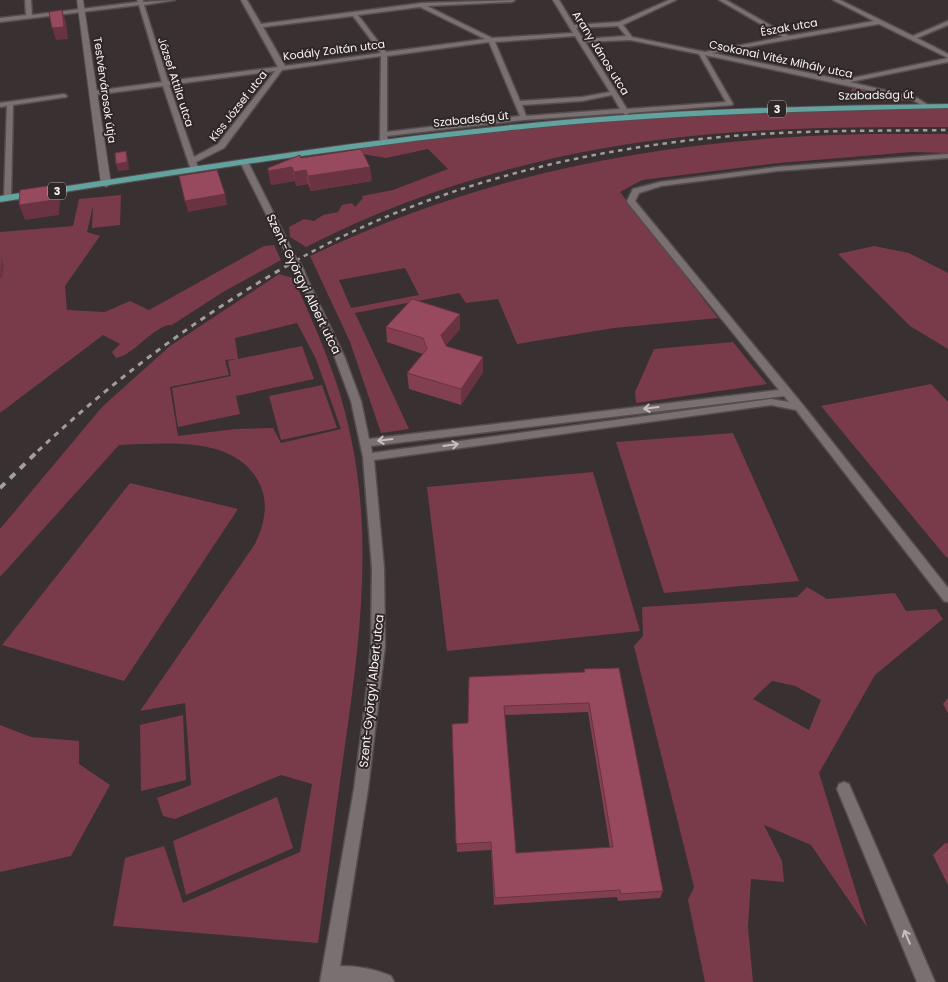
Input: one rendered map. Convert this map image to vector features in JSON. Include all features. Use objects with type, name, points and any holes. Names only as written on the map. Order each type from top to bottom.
[{"type":"main road","name":"Szabadság út","points":[[4,198],[106,184],[193,165],[244,162],[384,138],[626,113],[948,106]]},
{"type":"street","points":[[28,0],[29,17]]},
{"type":"street","name":"Testvérvárosok útja","points":[[80,0],[106,184]]},
{"type":"street","points":[[0,20],[140,2],[172,0]]},
{"type":"street","name":"Kiss József utca","points":[[193,165],[221,146],[282,66],[244,0]]},
{"type":"street","points":[[259,26],[355,14],[420,3],[512,0]]},
{"type":"street","name":"Arany János utca","points":[[556,0],[626,113]]},
{"type":"street","points":[[572,27],[620,24],[673,0]]},
{"type":"street","points":[[722,0],[788,38]]},
{"type":"street","points":[[836,0],[948,56]]},
{"type":"street","name":"József Attila utca","points":[[140,2],[193,165]]},
{"type":"street","points":[[420,3],[491,40],[524,118]]},
{"type":"street","points":[[355,14],[384,53],[384,138]]},
{"type":"street","name":"Észak utca","points":[[701,53],[880,22]]},
{"type":"street","points":[[913,38],[948,23]]},
{"type":"street","points":[[620,24],[630,38]]},
{"type":"street","name":"Kodály Zoltán utca","points":[[94,93],[384,53],[491,40],[577,34]]},
{"type":"street","name":"Csokonai Vitéz Mihály utca","points":[[581,41],[630,38],[843,82],[916,99],[926,106]]},
{"type":"street","name":"Szabadság út","points":[[384,138],[524,118],[626,113],[730,104],[701,53]]},
{"type":"street","points":[[843,82],[948,60]]},
{"type":"street","points":[[518,103],[582,99],[614,93]]},
{"type":"street","points":[[0,105],[64,96]]},
{"type":"street","points":[[4,198],[10,104]]},
{"type":"street","points":[[948,156],[777,169],[679,181],[645,187],[636,191],[632,196],[634,207],[799,407],[948,597]]},
{"type":"street","name":"Szent-Györgyi Albert utca","points":[[244,162],[301,274],[340,358],[356,401],[368,457],[378,568],[378,646],[361,789],[330,978]]},
{"type":"street","points":[[368,457],[786,392]]},
{"type":"street","points":[[365,443],[771,402],[799,407]]},
{"type":"street","points":[[422,436],[427,448]]},
{"type":"street","points":[[844,789],[926,982]]},
{"type":"street","points":[[330,978],[356,975],[385,982]]},
{"type":"shaded area","points":[[853,86],[916,101],[851,100],[849,96]]},
{"type":"shaded area","points":[[948,109],[948,127],[852,127],[756,131],[692,136],[592,150],[543,161],[445,188],[351,225],[306,247],[290,237],[289,227],[304,219],[314,221],[323,215],[338,212],[342,205],[352,203],[355,207],[363,198],[362,196],[393,190],[448,169],[428,149],[386,158],[357,153],[356,149],[494,131],[633,118],[749,111]]},
{"type":"shaded area","points":[[867,134],[948,134],[948,153],[912,152],[779,163],[642,180],[620,192],[718,318],[614,328],[517,344],[498,299],[466,303],[459,293],[355,313],[409,429],[381,433],[350,342],[310,256],[377,227],[444,202],[513,181],[581,165],[651,152],[722,143],[794,137]],"holes":[[[405,268],[419,295],[351,308],[339,280]]]},
{"type":"shaded area","points":[[121,195],[120,225],[92,228],[93,206],[87,232],[100,236],[65,286],[67,310],[105,312],[130,301],[149,310],[264,246],[274,245],[281,260],[223,292],[172,325],[158,329],[123,356],[116,358],[112,352],[120,344],[103,335],[0,413],[0,232],[73,226],[79,199]]},
{"type":"shaded area","points":[[874,246],[909,253],[948,273],[948,349],[910,326],[838,254]]},
{"type":"shaded area","points":[[279,274],[293,278],[326,354],[340,393],[350,433],[361,511],[362,589],[355,667],[318,943],[113,926],[125,858],[164,846],[183,903],[300,852],[312,784],[281,775],[175,819],[163,816],[157,798],[191,785],[185,703],[140,711],[255,544],[265,511],[264,495],[257,479],[245,465],[231,455],[195,445],[119,445],[0,577],[0,529],[102,407],[170,346]],"holes":[[[297,323],[316,359],[341,429],[281,443],[273,428],[235,429],[178,436],[170,387],[229,375],[225,360],[236,359],[228,361],[231,376],[172,388],[178,427],[240,414],[236,396],[314,379],[302,346],[238,359],[235,338]]]},
{"type":"shaded area","points":[[733,342],[767,384],[636,403],[635,392],[654,349]]},
{"type":"shaded area","points":[[931,384],[948,402],[948,557],[946,557],[821,406]]},
{"type":"shaded area","points":[[322,385],[337,428],[281,440],[269,396]]},
{"type":"shaded area","points":[[733,433],[799,581],[664,593],[616,442]]},
{"type":"shaded area","points":[[593,472],[640,631],[447,651],[427,487]]},
{"type":"shaded area","points":[[130,483],[238,509],[124,681],[2,645]]},
{"type":"shaded area","points":[[807,587],[827,599],[895,593],[906,611],[936,609],[943,619],[875,675],[819,773],[867,927],[811,845],[764,825],[782,861],[784,882],[751,879],[748,927],[753,982],[705,982],[688,900],[694,887],[634,646],[643,636],[642,607],[797,597]],"holes":[[[772,681],[795,686],[821,700],[809,730],[753,699]]]},
{"type":"shaded area","points":[[183,715],[186,780],[141,791],[140,725]]},
{"type":"shaded area","points":[[0,725],[31,737],[79,741],[79,764],[110,785],[71,856],[0,872]]},
{"type":"shaded area","points":[[277,797],[293,848],[186,895],[173,841]]},
{"type":"building","points":[[62,10],[64,27],[52,28],[49,12]]},
{"type":"building","points":[[361,149],[370,167],[308,176],[306,170],[294,172],[292,167],[268,171],[268,168],[300,155],[301,158]]},
{"type":"building","points":[[126,151],[127,162],[116,164],[115,153]]},
{"type":"building","points":[[217,170],[225,194],[185,201],[179,176]]},
{"type":"building","points":[[54,185],[54,200],[19,205],[20,190]]},
{"type":"building","points":[[412,299],[460,314],[441,335],[446,346],[483,357],[461,389],[407,373],[427,349],[423,338],[386,327]]},
{"type":"building","points":[[619,668],[663,891],[621,894],[620,890],[495,898],[491,842],[456,844],[452,724],[468,723],[469,677],[585,672],[584,669]],"holes":[[[589,703],[613,847],[516,853],[504,706]]]},
{"type":"railway","points":[[288,265],[390,215],[443,195],[497,178],[608,152],[665,143],[777,133],[948,130]]},
{"type":"railway","points":[[38,451],[97,398],[158,350],[223,305],[290,264]]},
{"type":"railway","points":[[0,488],[39,450]]}]
